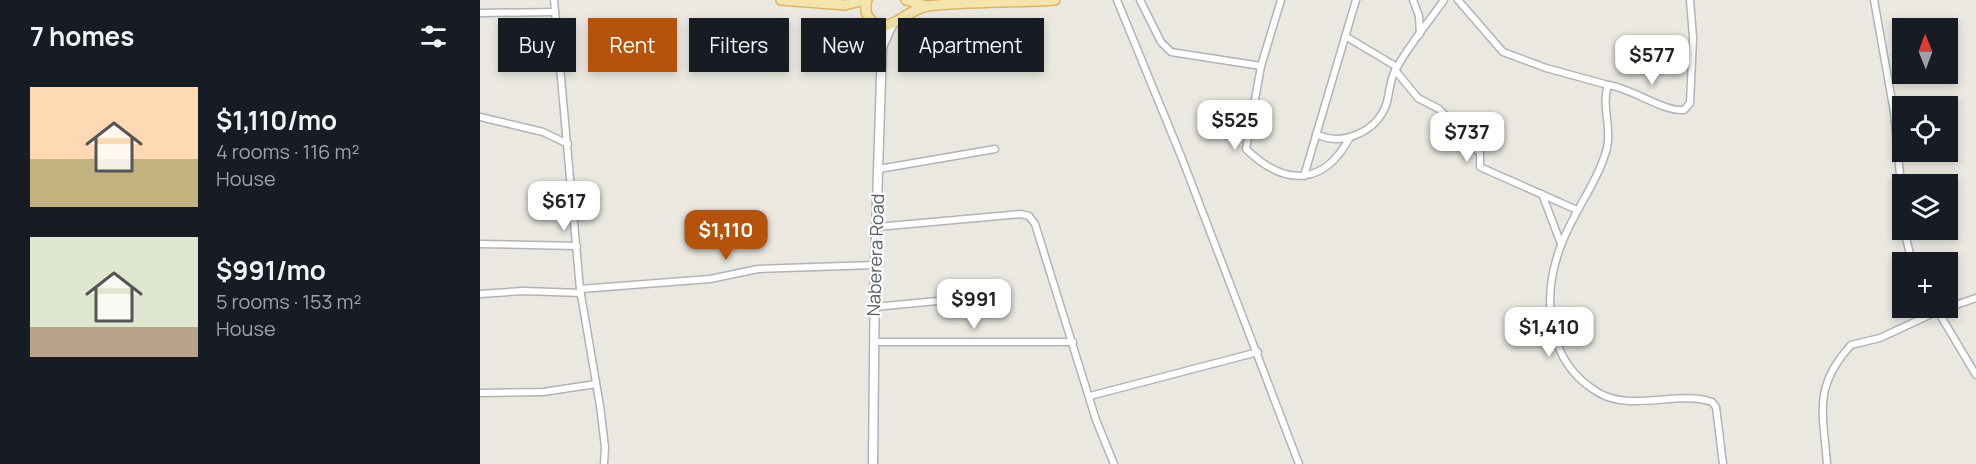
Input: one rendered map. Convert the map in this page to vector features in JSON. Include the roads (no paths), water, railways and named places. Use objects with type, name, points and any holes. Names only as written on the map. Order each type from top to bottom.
[{"type":"main road","points":[[781,0],[831,2],[845,5],[868,18]]},
{"type":"main road","points":[[845,5],[866,0],[868,18]]},
{"type":"main road","points":[[901,0],[901,16]]},
{"type":"main road","points":[[906,0],[926,6]]},
{"type":"main road","points":[[886,25],[892,25],[901,16],[926,6],[1055,0]]},
{"type":"street","points":[[554,0],[580,291],[605,443],[604,464]]},
{"type":"street","points":[[1117,0],[1258,352],[1299,464]]},
{"type":"street","points":[[1140,0],[1161,42],[1171,52],[1261,66]]},
{"type":"street","points":[[1281,0],[1261,66],[1246,148],[1258,159],[1279,170],[1304,176],[1321,172],[1332,164],[1350,137]]},
{"type":"street","points":[[1304,176],[1356,0]]},
{"type":"street","points":[[1413,0],[1419,16],[1420,34]]},
{"type":"street","points":[[1316,134],[1333,140],[1350,137],[1374,125],[1380,117],[1396,69],[1444,0]]},
{"type":"street","points":[[1458,0],[1503,52],[1546,68],[1626,88],[1674,110],[1687,108],[1691,100],[1690,0]]},
{"type":"street","points":[[1874,0],[1894,112],[1900,174]]},
{"type":"street","points":[[480,13],[555,12]]},
{"type":"street","name":"Naberera Road","points":[[886,38],[892,25]]},
{"type":"street","points":[[1345,36],[1396,69],[1418,98],[1447,117],[1456,138],[1480,152],[1480,167],[1577,210]]},
{"type":"street","name":"Naberera Road","points":[[873,464],[874,307],[881,72]]},
{"type":"street","points":[[1608,85],[1605,110],[1607,147],[1561,244],[1549,302],[1554,336],[1565,360],[1583,380],[1599,393],[1612,398],[1712,402],[1716,407],[1723,464]]},
{"type":"street","points":[[480,117],[543,132],[568,144]]},
{"type":"street","points":[[879,169],[995,149]]},
{"type":"street","points":[[1542,194],[1561,244]]},
{"type":"street","points":[[877,226],[1021,214],[1029,216],[1035,224],[1114,464]]},
{"type":"street","points":[[480,243],[577,246]]},
{"type":"street","points":[[480,294],[580,291],[710,279],[758,269],[875,266]]},
{"type":"street","points":[[1958,303],[1976,296]]},
{"type":"street","points":[[874,307],[948,300]]},
{"type":"street","points":[[1827,464],[1823,392],[1827,378],[1854,342],[1880,338],[1919,318]]},
{"type":"street","points":[[1942,318],[1976,374]]},
{"type":"street","points":[[874,342],[1073,342]]},
{"type":"street","points":[[1090,396],[1258,352]]},
{"type":"street","points":[[480,393],[543,392],[596,384]]}]
